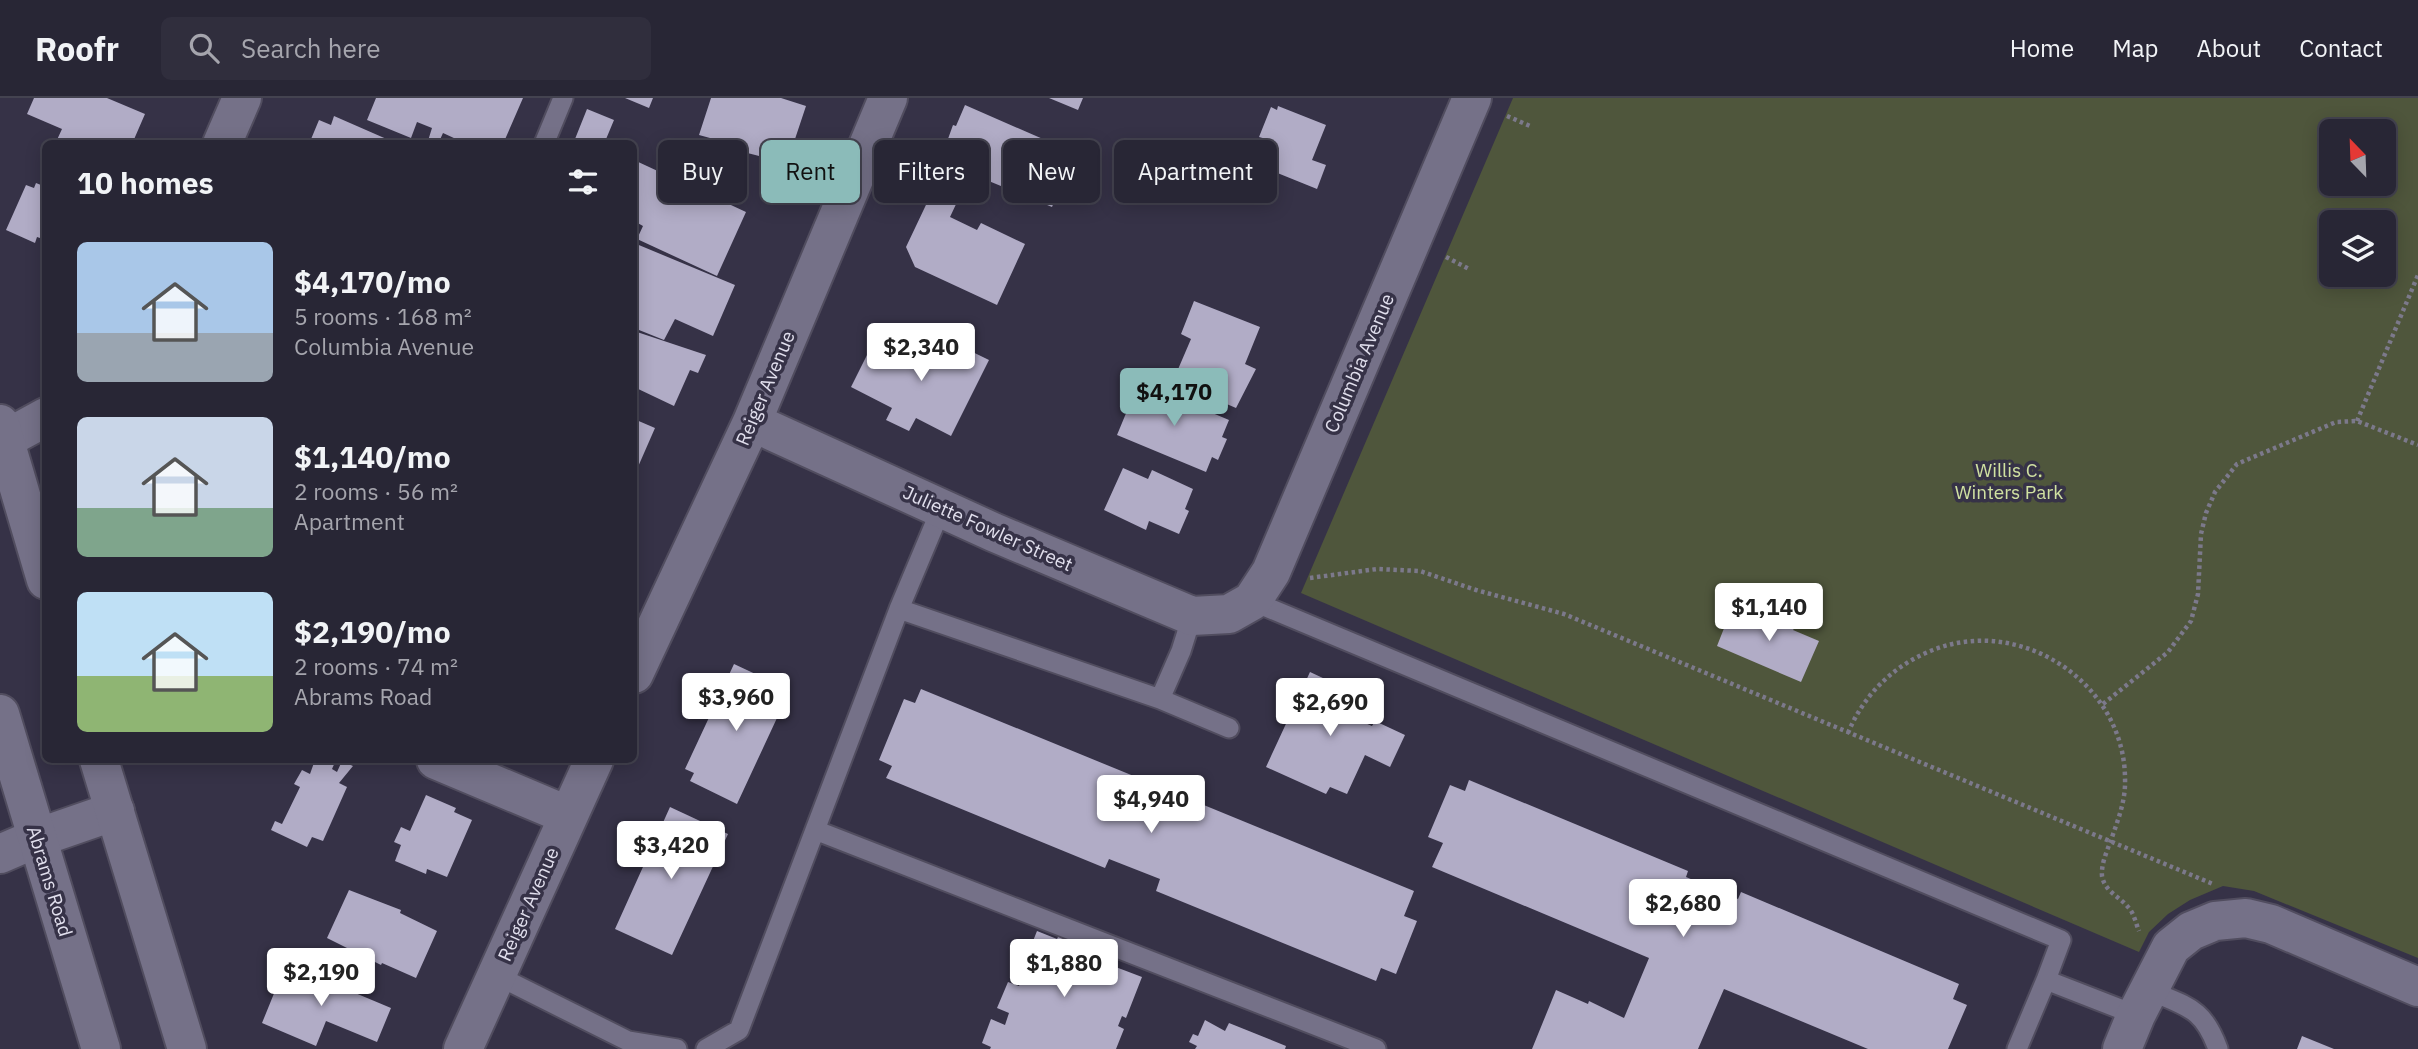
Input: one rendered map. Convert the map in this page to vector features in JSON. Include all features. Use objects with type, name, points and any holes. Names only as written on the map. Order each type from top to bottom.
[{"type":"street","points":[[224,140],[242,98]]},
{"type":"street","name":"Reiger Avenue","points":[[637,668],[752,422],[888,98]]},
{"type":"street","name":"Columbia Avenue","points":[[1251,596],[1472,98]]},
{"type":"street","points":[[42,420],[1,436],[42,567]]},
{"type":"street","name":"Juliette Fowler Street","points":[[752,422],[941,509],[1192,616],[1251,596]]},
{"type":"street","name":"Abrams Road","points":[[0,713],[101,1049]]},
{"type":"street","points":[[100,763],[187,1049]]},
{"type":"street","points":[[443,763],[568,815]]},
{"type":"street","name":"Reiger Avenue","points":[[463,1049],[593,763]]},
{"type":"street","points":[[0,854],[115,811]]},
{"type":"street","points":[[2143,992],[2171,947],[2190,931],[2215,921],[2246,918],[2272,924],[2418,987]]},
{"type":"lane","points":[[546,140],[563,98]]},
{"type":"lane","points":[[706,1049],[739,1030],[941,509]]},
{"type":"lane","points":[[1251,596],[2061,940],[2017,1049]]},
{"type":"lane","points":[[900,609],[1160,699],[1229,727]]},
{"type":"lane","points":[[1160,699],[1181,651],[1192,616]]},
{"type":"lane","points":[[816,830],[1377,1049]]},
{"type":"lane","points":[[496,975],[628,1041],[677,1049]]},
{"type":"lane","points":[[2046,980],[2143,992],[2197,1012],[2211,1031],[2218,1049]]},
{"type":"path","points":[[1507,116],[1530,126]]},
{"type":"path","points":[[1446,257],[1469,269]]},
{"type":"path","points":[[2357,421],[2418,275]]},
{"type":"path","points":[[2103,704],[2168,652],[2191,621],[2198,594],[2201,534],[2206,513],[2215,492],[2237,464],[2336,422],[2357,421],[2418,445]]},
{"type":"path","points":[[1251,596],[1300,578],[1377,569],[1420,570],[1476,590],[1564,614],[2216,885]]},
{"type":"path","points":[[1848,733],[1869,697],[1895,670],[1908,661],[1955,642],[1997,641],[2037,652],[2054,660],[2082,681],[2103,704],[2116,730],[2125,778],[2124,801],[2103,862],[2102,873],[2107,889],[2130,909],[2143,992]]},
{"type":"green space","name":"Willis C. Winters Park","points":[[1513,98],[2418,98],[2418,958],[2254,891],[2223,886],[2190,900],[2168,914],[2149,932],[2139,952],[1301,593]]},
{"type":"building","points":[[34,98],[107,98],[145,114],[134,140],[57,140],[62,129],[27,114]]},
{"type":"building","points":[[376,98],[523,98],[505,140],[456,140],[443,133],[440,140],[428,140],[432,128],[417,122],[411,138],[367,120]]},
{"type":"building","points":[[625,98],[653,98],[649,108]]},
{"type":"building","points":[[711,98],[781,98],[806,106],[795,140],[761,140],[761,156],[747,153],[747,140],[717,140],[699,135]]},
{"type":"building","points":[[1049,98],[1083,98],[1078,110]]},
{"type":"building","points":[[965,105],[1045,140],[1003,140],[1003,187],[989,181],[989,140],[948,140],[953,125],[956,126]]},
{"type":"building","points":[[1278,106],[1326,125],[1312,160],[1326,165],[1317,189],[1277,173],[1277,140],[1259,137],[1271,107],[1277,110]]},
{"type":"building","points":[[587,109],[614,120],[606,140],[575,140]]},
{"type":"building","points":[[334,116],[389,140],[311,140],[319,120],[331,125]]},
{"type":"building","points":[[637,161],[658,171],[658,203],[727,203],[746,212],[717,276],[637,239],[643,226],[637,223]]},
{"type":"building","points":[[36,183],[42,185],[42,239],[37,237],[35,243],[6,230],[26,185],[34,188]]},
{"type":"building","points":[[927,203],[957,203],[950,217],[977,230],[981,223],[1025,244],[997,305],[915,267],[906,247]]},
{"type":"building","points":[[637,244],[735,285],[713,336],[675,319],[664,340],[637,329]]},
{"type":"building","points":[[1194,301],[1260,327],[1245,364],[1256,369],[1236,408],[1173,381],[1191,339],[1181,334]]},
{"type":"building","points":[[637,332],[706,355],[698,373],[690,370],[674,406],[637,388]]},
{"type":"building","points":[[877,335],[918,355],[923,344],[944,354],[950,341],[989,360],[951,436],[916,418],[909,431],[886,420],[892,408],[851,387]]},
{"type":"building","points":[[1139,382],[1229,420],[1222,437],[1227,439],[1218,460],[1212,457],[1206,472],[1117,435]]},
{"type":"building","points":[[637,420],[655,428],[637,469]]},
{"type":"building","points":[[1123,468],[1148,479],[1152,470],[1193,489],[1185,509],[1189,511],[1179,534],[1149,521],[1146,530],[1104,510]]},
{"type":"building","points":[[1732,608],[1755,618],[1758,610],[1796,626],[1793,630],[1819,641],[1801,682],[1717,646]]},
{"type":"building","points":[[734,664],[790,690],[737,804],[690,781],[694,773],[685,769]]},
{"type":"building","points":[[1310,672],[1368,699],[1358,720],[1372,726],[1375,721],[1405,735],[1390,767],[1365,755],[1347,794],[1330,787],[1326,794],[1266,767]]},
{"type":"building","points":[[921,689],[1141,779],[1138,785],[1192,807],[1194,801],[1414,891],[1404,916],[1417,921],[1396,974],[1381,968],[1376,981],[1156,891],[1160,879],[1109,859],[1105,868],[886,778],[892,766],[879,760],[904,699],[915,703]]},
{"type":"building","points":[[314,763],[335,763],[332,769],[337,772],[341,763],[353,766],[339,783],[347,787],[323,841],[312,837],[307,847],[271,830],[275,821],[282,824],[300,787],[294,784],[302,770],[310,774]]},
{"type":"building","points":[[1469,780],[1688,871],[1686,877],[1738,899],[1741,892],[1959,984],[1953,999],[1967,1005],[1948,1049],[1868,1049],[1724,989],[1698,1049],[1532,1049],[1556,990],[1588,1004],[1589,1001],[1624,1018],[1649,958],[1432,867],[1443,843],[1428,837],[1450,785],[1465,791]]},
{"type":"building","points":[[426,795],[456,808],[454,812],[472,820],[447,877],[427,869],[426,874],[395,861],[401,845],[394,842],[401,827],[410,831]]},
{"type":"building","points":[[670,807],[728,834],[672,955],[615,929]]},
{"type":"building","points":[[349,890],[401,910],[400,913],[437,931],[416,978],[382,963],[381,965],[327,938]]},
{"type":"building","points":[[1037,931],[1057,939],[1059,935],[1117,958],[1113,966],[1142,977],[1126,1018],[1122,1016],[1118,1026],[1124,1029],[1116,1049],[990,1049],[991,1047],[982,1043],[991,1019],[1005,1025],[1009,1013],[997,1008],[1008,982],[1019,986],[1024,974],[1014,970],[1025,944],[1031,946]]},
{"type":"building","points":[[286,964],[391,1008],[377,1042],[326,1021],[316,1046],[262,1023]]},
{"type":"building","points":[[1205,1020],[1225,1031],[1229,1023],[1286,1046],[1285,1049],[1195,1049],[1197,1046],[1189,1042],[1193,1034],[1198,1036]]},
{"type":"building","points":[[2302,1036],[2334,1049],[2297,1049]]}]
